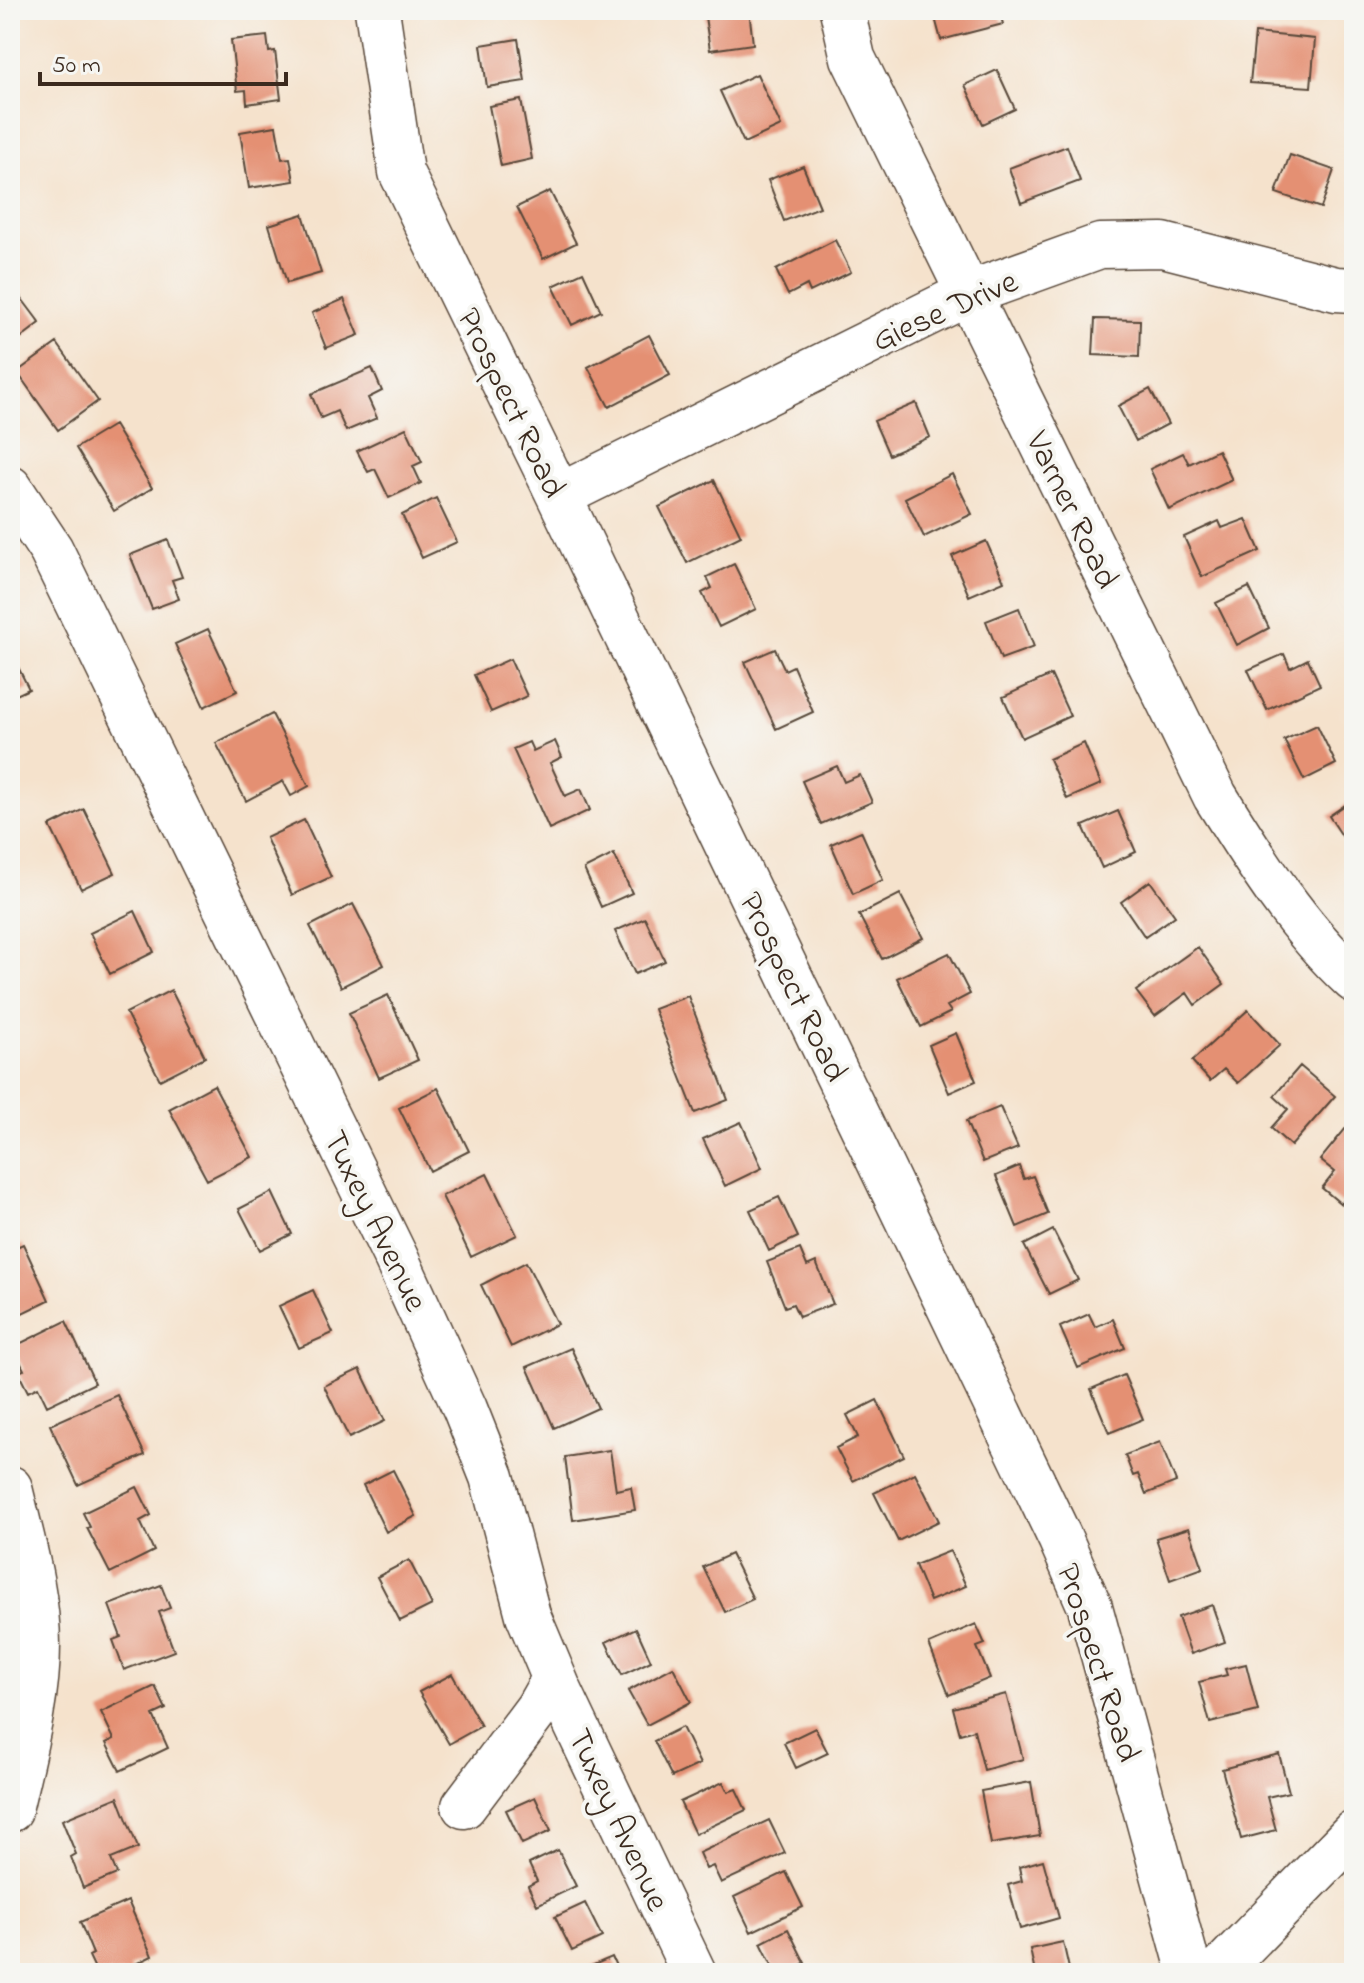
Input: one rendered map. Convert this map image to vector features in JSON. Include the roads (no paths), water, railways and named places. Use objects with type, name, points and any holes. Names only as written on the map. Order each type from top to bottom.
[{"type":"street","name":"Prospect Road","points":[[377,10],[401,172],[1090,1607],[1190,1973]]},
{"type":"street","name":"Varner Road","points":[[842,10],[853,58],[1215,796],[1268,881],[1325,953],[1354,980]]},
{"type":"street","name":"Giese Drive","points":[[559,496],[967,294],[1100,246],[1163,245],[1336,289],[1354,290]]},
{"type":"street","name":"Tuxey Avenue","points":[[10,488],[51,550],[434,1340],[492,1477],[528,1615],[554,1679],[694,1973]]},
{"type":"street","points":[[10,1488],[33,1585],[38,1646],[32,1703],[10,1810]]},
{"type":"street","points":[[464,1806],[529,1720],[554,1679]]},
{"type":"street","points":[[1217,1973],[1354,1832]]}]
